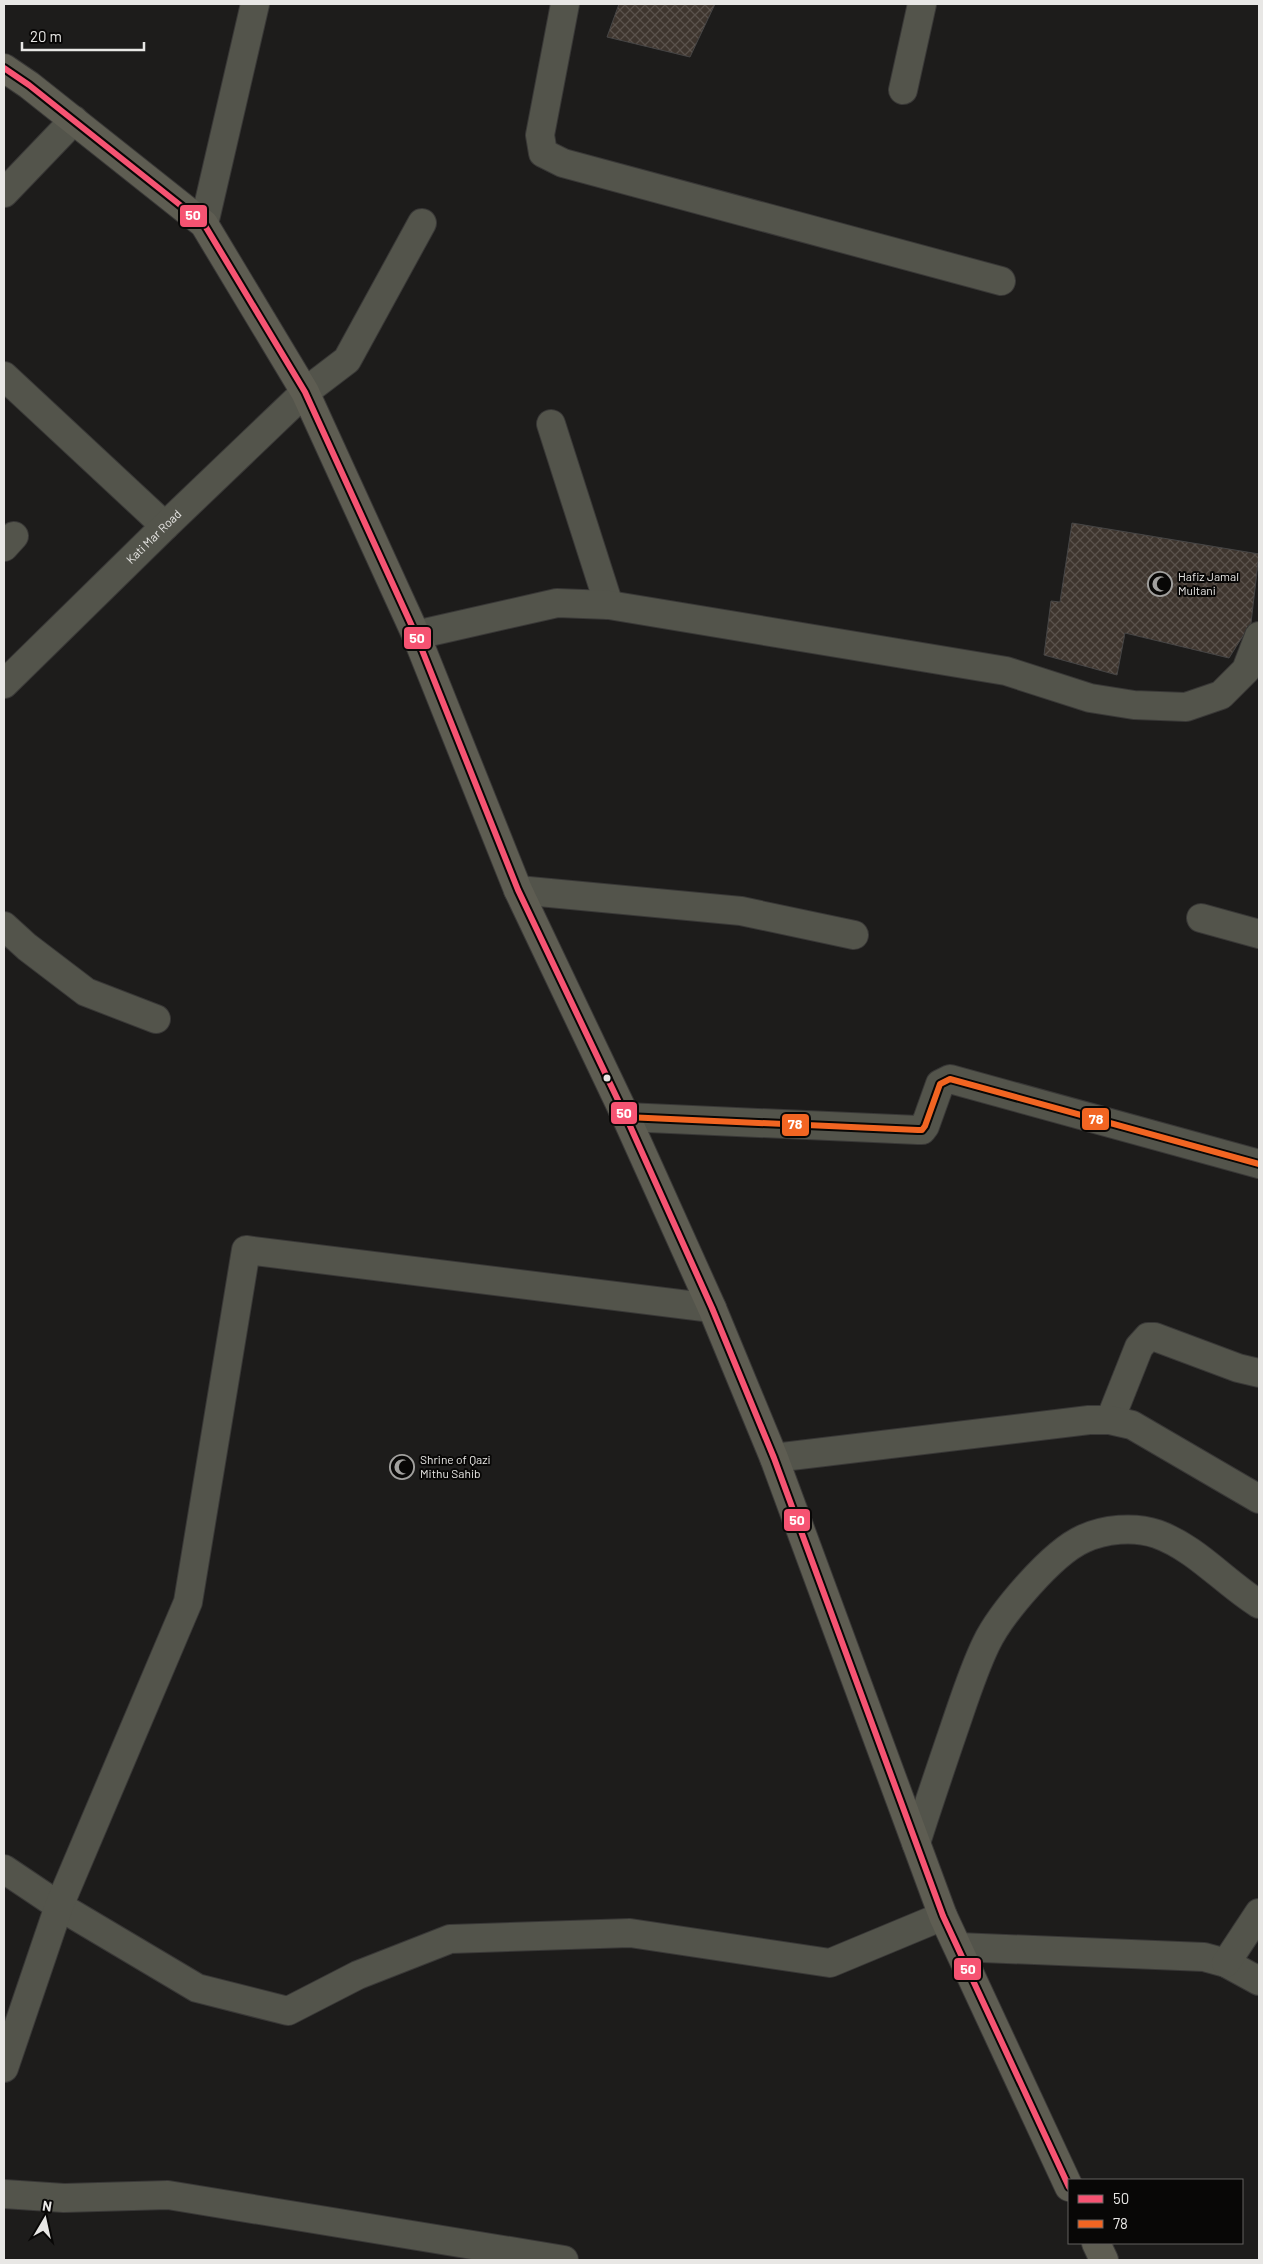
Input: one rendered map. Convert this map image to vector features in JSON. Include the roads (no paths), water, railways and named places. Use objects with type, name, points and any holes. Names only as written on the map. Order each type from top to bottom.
[{"type":"main road","points":[[4,68],[74,120],[204,224],[305,392],[416,636],[518,890],[626,1117],[712,1308],[774,1458],[944,1916],[1068,2186]]},
{"type":"main road","points":[[1096,2244],[1104,2260]]},
{"type":"street","points":[[204,224],[255,4]]},
{"type":"street","points":[[565,4],[540,135],[544,152],[563,163],[1001,280]]},
{"type":"street","points":[[903,90],[922,4]]},
{"type":"street","points":[[4,193],[74,120]]},
{"type":"street","name":"Kati Mar Road","points":[[7,676],[305,392],[347,360],[422,222]]},
{"type":"street","points":[[4,376],[165,526]]},
{"type":"street","points":[[551,424],[609,605]]},
{"type":"street","points":[[416,636],[557,603],[609,605],[1006,671],[1090,698],[1134,705],[1186,707],[1221,695],[1246,670],[1259,636]]},
{"type":"street","points":[[518,890],[741,911],[854,935]]},
{"type":"street","points":[[1201,918],[1259,934]]},
{"type":"street","points":[[4,926],[27,947],[86,992],[156,1019]]},
{"type":"street","points":[[626,1117],[922,1130],[940,1084],[950,1078],[1259,1164]]},
{"type":"street","points":[[4,2068],[59,1906],[188,1602],[246,1250],[712,1308]]},
{"type":"street","points":[[1110,1420],[1138,1347],[1148,1337],[1155,1337],[1238,1368],[1259,1373]]},
{"type":"street","points":[[774,1458],[1089,1420],[1110,1420],[1132,1424],[1259,1499]]},
{"type":"street","points":[[916,1843],[973,1672],[987,1642],[1006,1610],[1052,1562],[1082,1539],[1106,1532],[1129,1529],[1156,1533],[1183,1546],[1259,1604]]},
{"type":"street","points":[[4,1869],[59,1906],[197,1988],[288,2011],[358,1975],[450,1939],[630,1933],[830,1963],[944,1916]]},
{"type":"street","points":[[1226,1963],[1259,1913]]},
{"type":"street","points":[[958,1947],[1204,1957],[1226,1963],[1259,1981]]},
{"type":"street","points":[[4,2194],[64,2198],[168,2194],[564,2260]]},
{"type":"place","name":"Hafiz Jamal Multani","points":[[1160,584]]},
{"type":"place","name":"Shrine of Qazi Mithu Sahib","points":[[402,1467]]}]
